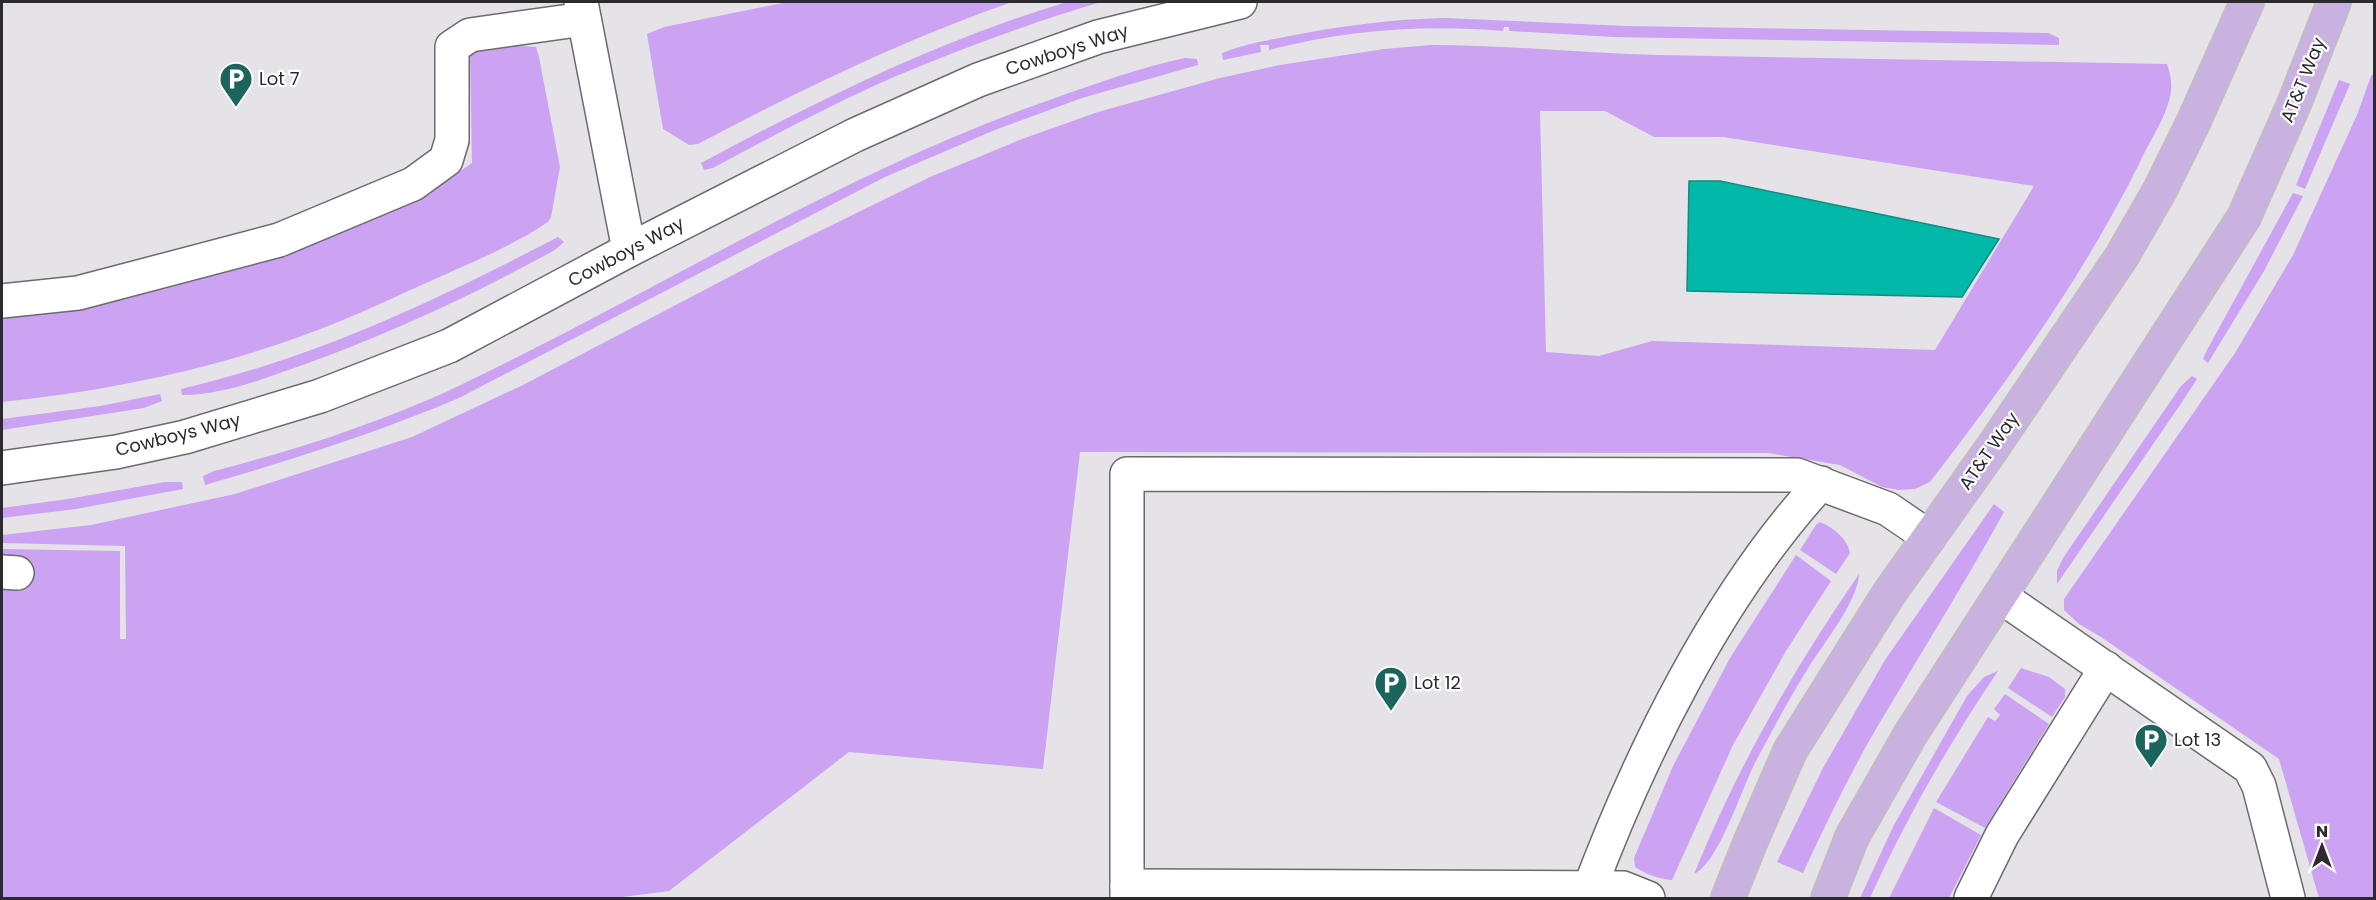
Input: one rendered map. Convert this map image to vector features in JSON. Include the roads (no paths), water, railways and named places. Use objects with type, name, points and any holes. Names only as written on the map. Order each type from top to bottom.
[{"type":"main road","name":"AT&T Way","points":[[1728,898],[1791,751],[1888,595],[2122,256],[2160,190],[2193,123],[2247,2]]},
{"type":"main road","name":"AT&T Way","points":[[1827,898],[1852,837],[1904,745],[2244,217],[2294,105],[2334,2]]},
{"type":"street","name":"Cowboys Way","points":[[2,468],[116,452],[185,437],[320,396],[449,346],[629,250],[855,135],[978,80],[1098,37],[1240,2]]},
{"type":"street","points":[[2,301],[78,293],[279,240],[413,184],[446,160],[453,141],[453,47],[470,35],[583,10],[629,250]]},
{"type":"street","points":[[1647,898],[1623,888],[1588,893],[1127,892],[1127,474],[1797,475],[1888,509],[1929,537]]},
{"type":"street","points":[[1588,893],[1636,776],[1670,707],[1750,574],[1795,511],[1821,483]]},
{"type":"street","points":[[2000,596],[2250,768],[2259,786],[2288,898]]},
{"type":"street","points":[[1971,898],[2002,835],[2106,668]]},
{"type":"place","name":"Lot 7","points":[[236,108]]},
{"type":"place","name":"Lot 12","points":[[1391,712]]},
{"type":"place","name":"Lot 13","points":[[2151,769]]}]
